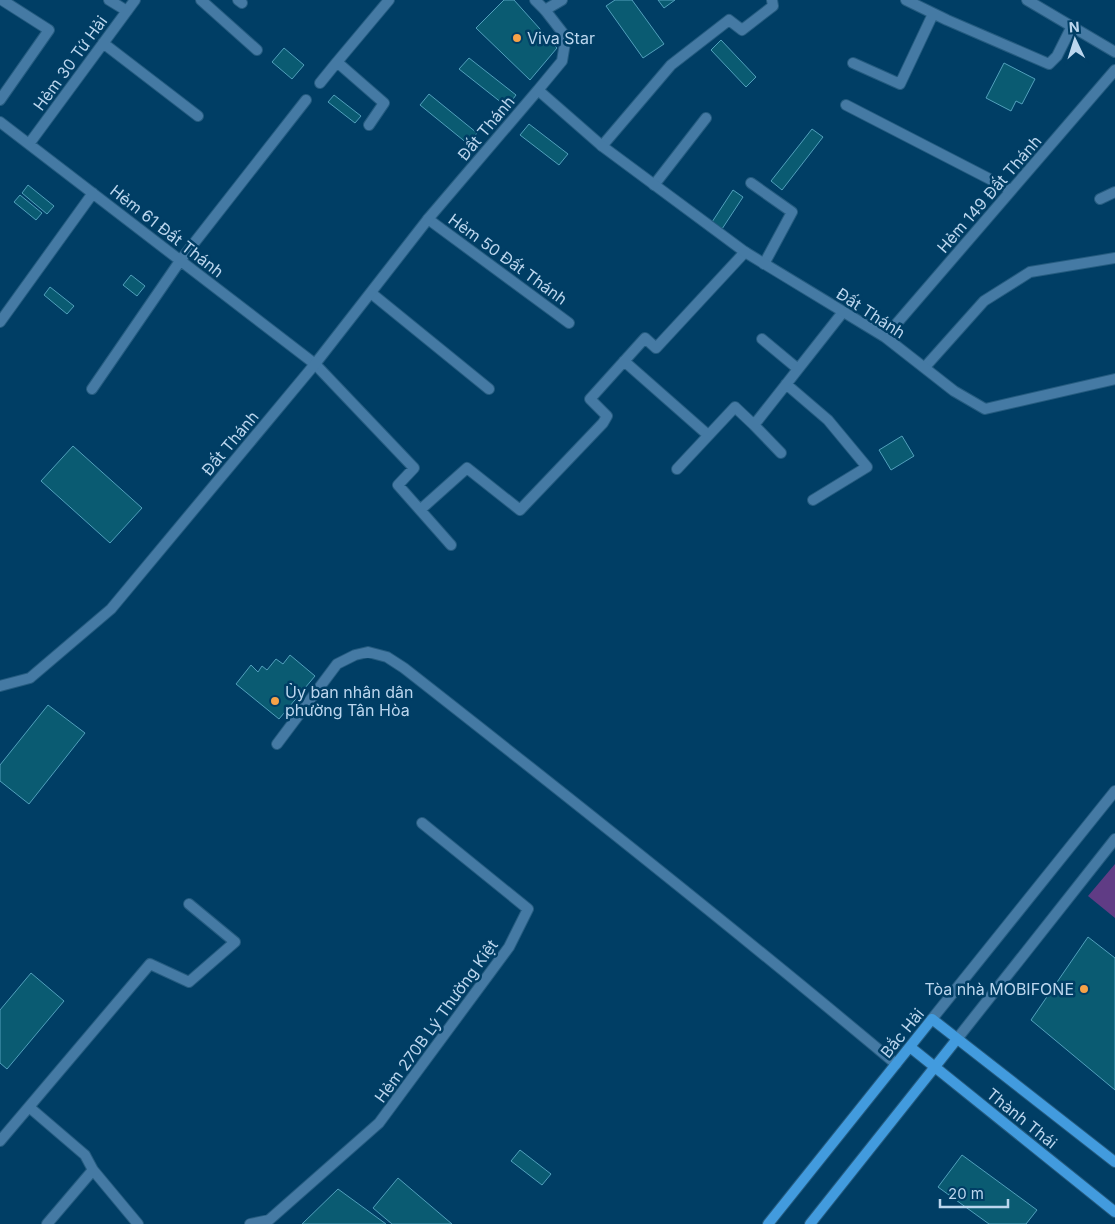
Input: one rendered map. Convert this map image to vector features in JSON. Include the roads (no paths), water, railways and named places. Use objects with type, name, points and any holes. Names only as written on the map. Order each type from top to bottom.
[{"type":"main road","name":"Bắc Hải","points":[[768,1224],[932,1019]]},
{"type":"main road","name":"Thành Thái","points":[[932,1019],[1115,1162]]},
{"type":"main road","points":[[810,1224],[957,1038]]},
{"type":"main road","name":"Thành Thái","points":[[910,1047],[1115,1212]]},
{"type":"street","points":[[0,100],[50,30],[2,0]]},
{"type":"street","points":[[109,0],[127,11]]},
{"type":"street","name":"Hẻm 30 Tứ Hải","points":[[28,144],[135,0]]},
{"type":"street","points":[[201,0],[257,50]]},
{"type":"street","points":[[320,83],[389,0]]},
{"type":"street","points":[[535,0],[566,37],[562,61],[538,90]]},
{"type":"street","points":[[545,10],[562,0]]},
{"type":"street","points":[[602,146],[671,65],[728,20],[742,30],[773,6],[772,0]]},
{"type":"street","points":[[906,0],[933,14],[1049,64],[1058,56],[1072,26]]},
{"type":"street","points":[[1027,0],[1115,52]]},
{"type":"street","points":[[854,63],[900,84],[933,14]]},
{"type":"street","points":[[103,43],[198,116]]},
{"type":"street","points":[[337,62],[384,103],[369,125]]},
{"type":"street","name":"Hẻm 149 Đất Thánh","points":[[885,336],[1115,70]]},
{"type":"street","name":"Đất Thánh","points":[[0,686],[30,678],[111,610],[315,364],[428,219],[538,90],[602,146],[745,252],[885,336],[954,390],[985,409],[1115,379]]},
{"type":"street","points":[[92,389],[180,261],[306,100]]},
{"type":"street","points":[[846,105],[1011,190]]},
{"type":"street","points":[[654,185],[706,118]]},
{"type":"street","name":"Hẻm 61 Đất Thánh","points":[[0,122],[315,364],[414,468],[398,485],[420,510]]},
{"type":"street","points":[[751,182],[792,212],[764,264]]},
{"type":"street","points":[[1100,199],[1115,192]]},
{"type":"street","points":[[0,322],[94,193]]},
{"type":"street","name":"Hẻm 50 Đất Thánh","points":[[428,219],[569,323]]},
{"type":"street","points":[[451,545],[420,510],[467,468],[520,510],[603,423],[607,416],[590,399],[645,338],[656,348],[745,252]]},
{"type":"street","points":[[925,368],[984,302],[1030,272],[1115,258]]},
{"type":"street","points":[[371,293],[490,389]]},
{"type":"street","points":[[754,425],[843,312]]},
{"type":"street","points":[[762,339],[798,369]]},
{"type":"street","points":[[624,361],[708,435]]},
{"type":"street","points":[[786,384],[828,420],[867,467],[813,500]]},
{"type":"street","points":[[677,469],[735,407],[781,453]]},
{"type":"street","points":[[277,744],[337,664],[355,655],[368,652],[388,657],[655,866],[787,972],[896,1064]]},
{"type":"street","name":"Bắc Hải","points":[[932,1019],[1115,792]]},
{"type":"street","name":"Hẻm 270B Lý Thường Kiệt","points":[[250,1224],[269,1220],[379,1123],[509,947],[528,909],[422,823]]},
{"type":"street","points":[[957,1038],[1115,839]]},
{"type":"street","points":[[0,1141],[150,964],[189,982],[235,942],[189,904]]},
{"type":"street","points":[[29,1107],[85,1155],[92,1170],[138,1224]]},
{"type":"street","points":[[47,1224],[92,1170]]},
{"type":"place","name":"Viva Star","points":[[517,38]]},
{"type":"place","name":"Ủy ban nhân dân phường Tân Hòa","points":[[275,701]]},
{"type":"place","name":"Tòa nhà MOBIFONE","points":[[1084,989]]}]
